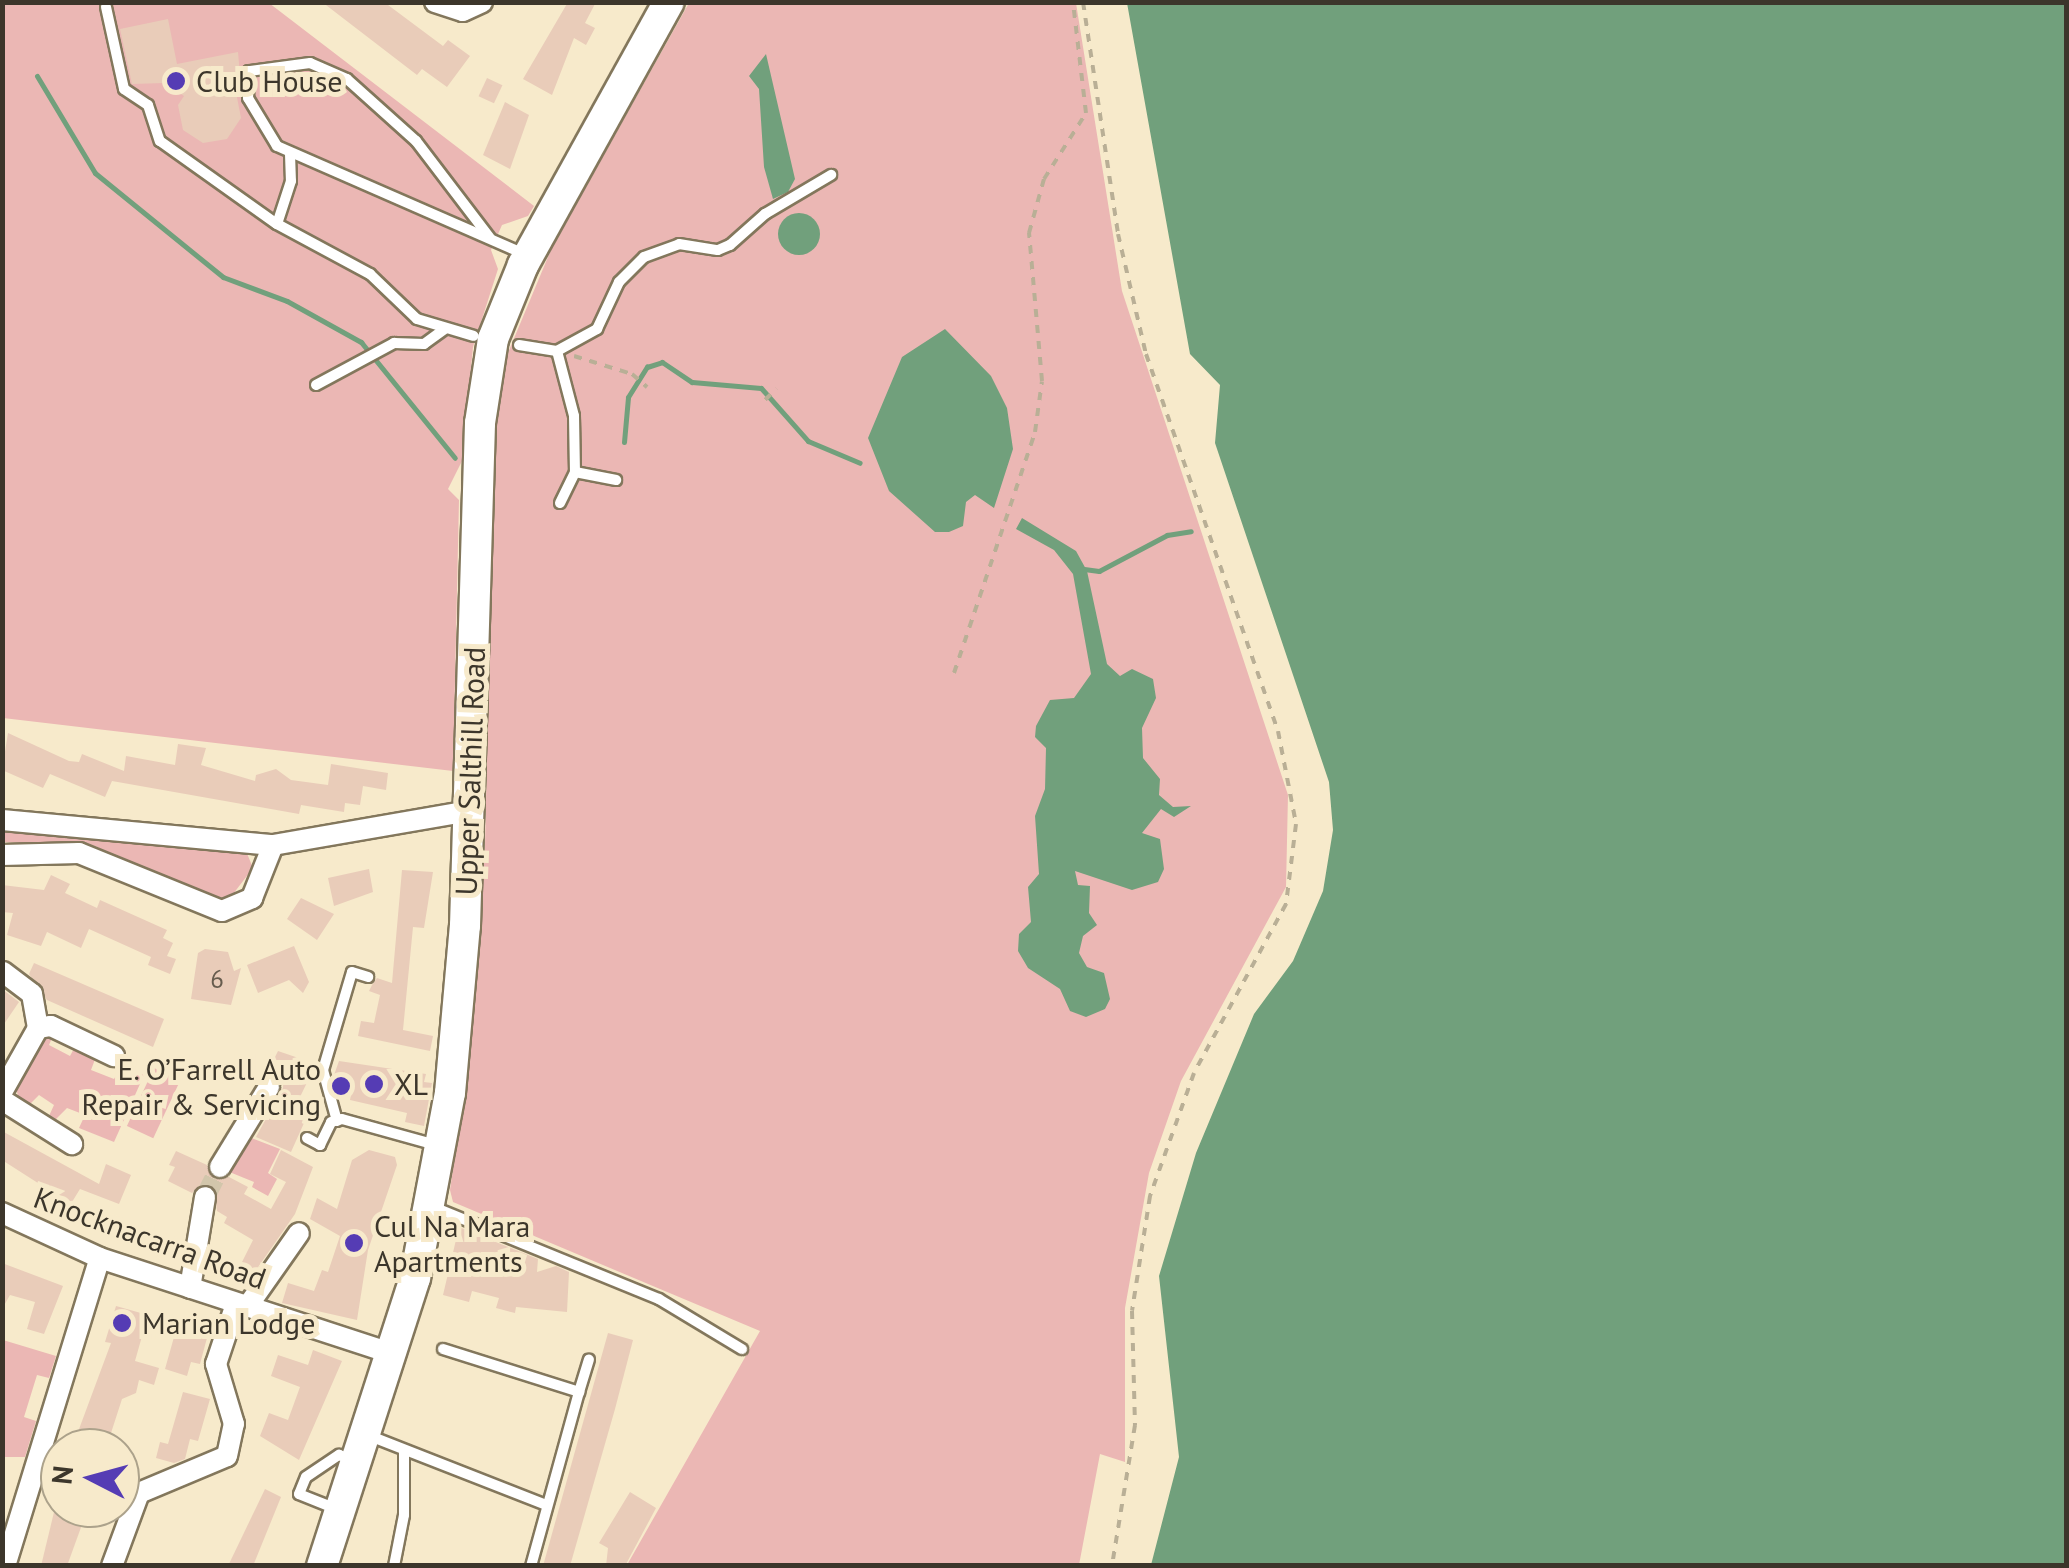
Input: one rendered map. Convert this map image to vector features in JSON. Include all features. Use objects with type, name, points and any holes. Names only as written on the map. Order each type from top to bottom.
[{"type":"main road","name":"Upper Salthill Road","points":[[322,1566],[391,1353],[430,1206],[458,1040],[484,381],[498,324],[528,256],[669,2]]},
{"type":"street","points":[[435,2],[463,11],[482,2]]},
{"type":"street","points":[[2,820],[273,845],[470,811]]},
{"type":"street","points":[[2,854],[79,853],[222,911],[249,901],[273,845]]},
{"type":"street","points":[[3,972],[32,994],[38,1028],[3,1092],[72,1144]]},
{"type":"street","points":[[38,1028],[51,1026],[114,1056]]},
{"type":"street","points":[[220,1167],[269,1086]]},
{"type":"street","points":[[190,1288],[205,1196]]},
{"type":"street","name":"Knocknacarra Road","points":[[2,1214],[100,1258],[391,1353]]},
{"type":"street","points":[[112,1566],[139,1493],[216,1464],[231,1449],[232,1416],[215,1370],[242,1305],[299,1233]]},
{"type":"street","points":[[5,1566],[100,1258]]},
{"type":"lane","points":[[106,7],[124,89],[148,105],[160,141],[277,224],[370,274],[411,316],[474,336]]},
{"type":"lane","points":[[490,238],[374,98],[310,64],[264,64],[249,70],[248,98],[260,126],[290,154],[528,256]]},
{"type":"lane","points":[[277,224],[291,181],[290,154]]},
{"type":"lane","points":[[519,345],[557,351],[597,329],[619,282],[644,258],[679,244],[718,250],[730,245],[765,214],[831,175]]},
{"type":"lane","points":[[410,341],[411,316]]},
{"type":"lane","points":[[316,385],[372,355],[410,341],[424,344],[446,328]]},
{"type":"lane","points":[[557,351],[574,416],[575,472],[560,503]]},
{"type":"lane","points":[[575,472],[616,480]]},
{"type":"lane","points":[[307,1138],[320,1145],[336,1121],[323,1070],[352,972],[368,976]]},
{"type":"lane","points":[[336,1121],[441,1146]]},
{"type":"lane","points":[[430,1206],[659,1299],[742,1349]]},
{"type":"lane","points":[[443,1349],[579,1392]]},
{"type":"lane","points":[[531,1566],[589,1358]]},
{"type":"lane","points":[[340,1510],[300,1494],[306,1477],[339,1455],[360,1448],[404,1451],[546,1505]]},
{"type":"lane","points":[[394,1566],[404,1516],[404,1451]]},
{"type":"path","points":[[954,673],[1038,418],[1042,381],[1029,234],[1044,179],[1086,113],[1074,2]]},
{"type":"path","points":[[1084,2],[1118,234],[1146,354],[1278,731],[1296,824],[1294,878],[1281,916],[1208,1042],[1150,1196],[1132,1311],[1135,1425],[1112,1566]]},
{"type":"path","points":[[557,351],[632,374],[647,388]]},
{"type":"path","points":[[765,400],[776,389]]},
{"type":"shaded area","points":[[2,3],[269,3],[534,206],[528,216],[502,225],[491,250],[498,269],[473,347],[462,461],[448,489],[459,500],[453,771],[3,718]]},
{"type":"shaded area","points":[[689,3],[1076,3],[1122,291],[1288,795],[1286,887],[1181,1081],[1149,1173],[1125,1308],[1125,1462],[1100,1454],[1079,1565],[627,1565],[760,1331],[453,1202],[450,1190],[472,1037],[485,846],[494,449],[502,367],[553,245]]},
{"type":"shaded area","points":[[1127,3],[2066,3],[2066,1565],[1151,1565],[1179,1457],[1159,1276],[1196,1153],[1254,1014],[1293,961],[1323,891],[1333,830],[1329,782],[1215,443],[1220,385],[1190,354]]},
{"type":"shaded area","points":[[766,54],[795,179],[788,192],[773,199],[764,167],[759,89],[749,76]]},
{"type":"shaded area","points":[[799,213],[814,219],[820,234],[814,249],[799,255],[784,249],[778,234],[784,219]]},
{"type":"shaded area","points":[[945,329],[991,376],[1007,408],[1013,449],[994,508],[975,495],[966,502],[963,526],[935,532],[889,491],[868,438],[902,357]]},
{"type":"shaded area","points":[[1022,518],[1076,551],[1087,571],[1107,664],[1120,676],[1132,669],[1153,679],[1156,698],[1142,728],[1143,758],[1160,779],[1159,795],[1173,807],[1191,806],[1174,817],[1161,809],[1142,833],[1160,839],[1164,869],[1158,882],[1132,890],[1075,871],[1078,885],[1090,886],[1089,913],[1097,925],[1083,936],[1079,953],[1087,967],[1104,973],[1110,999],[1105,1009],[1086,1017],[1070,1011],[1060,989],[1028,968],[1018,951],[1019,934],[1031,922],[1028,887],[1039,874],[1035,816],[1045,789],[1046,748],[1035,737],[1036,726],[1050,700],[1074,698],[1091,674],[1073,574],[1054,550],[1016,529]]},
{"type":"shaded area","points":[[2,827],[246,851],[253,868],[230,898],[203,898],[95,846],[3,842]]},
{"type":"shaded area","points":[[44,1033],[54,1033],[49,1045],[70,1056],[77,1043],[97,1054],[91,1070],[114,1079],[121,1067],[144,1075],[114,1142],[79,1128],[85,1115],[67,1108],[54,1121],[49,1116],[54,1105],[39,1095],[28,1106],[20,1102],[16,1089]]},
{"type":"shaded area","points":[[154,1068],[180,1080],[153,1138],[127,1126]]},
{"type":"shaded area","points":[[246,1136],[280,1149],[268,1173],[277,1179],[268,1196],[252,1187],[254,1182],[227,1171]]},
{"type":"shaded area","points":[[3,1340],[56,1356],[49,1378],[37,1375],[24,1417],[36,1421],[25,1457],[3,1457]]},
{"type":"building","points":[[322,2],[384,2],[443,46],[448,40],[470,56],[447,87],[422,69],[417,75]]},
{"type":"building","points":[[568,2],[596,2],[585,23],[595,28],[586,45],[574,38],[552,95],[523,79]]},
{"type":"building","name":"Club House","points":[[168,19],[177,64],[238,52],[240,75],[233,77],[241,118],[227,139],[203,143],[183,130],[178,105],[184,96],[164,83],[132,84],[120,29]]},
{"type":"building","points":[[487,78],[502,85],[494,103],[479,96]]},
{"type":"building","points":[[505,102],[529,115],[510,169],[483,155]]},
{"type":"building","points":[[8,733],[69,761],[79,762],[82,754],[124,771],[126,756],[175,765],[178,744],[206,748],[201,765],[255,781],[256,775],[276,769],[291,780],[328,785],[331,764],[388,773],[386,790],[363,786],[360,805],[345,803],[344,812],[301,805],[299,814],[112,781],[105,797],[50,774],[43,788],[2,770]]},
{"type":"building","points":[[369,869],[373,892],[334,906],[328,878]]},
{"type":"building","points":[[402,870],[433,872],[424,928],[413,927],[403,1030],[433,1036],[430,1051],[358,1036],[361,1021],[374,1023],[380,995],[369,991],[372,985],[377,978],[392,983]]},
{"type":"building","points":[[51,875],[70,884],[65,893],[97,908],[100,900],[167,930],[163,938],[173,943],[167,956],[176,959],[170,974],[148,965],[151,957],[89,929],[81,948],[47,932],[41,946],[7,935],[13,913],[2,912],[2,885],[44,890]]},
{"type":"building","points":[[301,898],[334,914],[317,940],[287,919]]},
{"type":"building","points":[[294,946],[309,982],[303,993],[289,980],[258,993],[247,965]]},
{"type":"building","points":[[205,949],[228,952],[234,971],[241,968],[231,1005],[191,999],[198,953]]},
{"type":"building","points":[[34,963],[164,1019],[153,1047],[47,1000],[29,974]]},
{"type":"building","points":[[2,989],[19,1002],[2,1027]]},
{"type":"building","points":[[278,1051],[316,1064],[300,1097],[313,1103],[291,1152],[256,1137],[283,1088],[284,1068],[272,1063]]},
{"type":"building","points":[[339,1061],[426,1074],[424,1082],[432,1083],[424,1126],[405,1122],[407,1113],[350,1100],[353,1084],[334,1075]]},
{"type":"building","points":[[2,1131],[99,1184],[106,1164],[131,1175],[119,1204],[80,1189],[72,1202],[41,1185],[2,1160]]},
{"type":"building","points":[[281,1150],[313,1167],[295,1214],[254,1273],[240,1266],[253,1240],[224,1223],[227,1217],[217,1211],[214,1187],[201,1184],[192,1193],[168,1181],[175,1167],[169,1165],[176,1151],[207,1165],[214,1179],[229,1177],[248,1187],[244,1194],[271,1209],[286,1182],[270,1174]]},
{"type":"building","points":[[369,1150],[395,1157],[397,1165],[368,1250],[357,1320],[282,1303],[288,1283],[314,1291],[322,1270],[328,1272],[340,1236],[310,1219],[317,1198],[337,1209],[352,1160]]},
{"type":"building","points":[[459,1227],[538,1259],[537,1272],[556,1266],[569,1272],[567,1312],[516,1307],[515,1313],[496,1308],[499,1298],[472,1291],[469,1302],[443,1295]]},
{"type":"building","points":[[2,1263],[63,1286],[44,1334],[27,1329],[35,1302],[10,1295],[2,1309]]},
{"type":"building","points":[[116,1306],[148,1315],[135,1361],[159,1368],[154,1385],[139,1380],[136,1393],[122,1399],[113,1428],[79,1428],[111,1343],[105,1342]]},
{"type":"building","points":[[176,1330],[207,1338],[200,1364],[191,1362],[187,1376],[165,1369]]},
{"type":"building","points":[[608,1333],[633,1340],[615,1409],[570,1566],[543,1566]]},
{"type":"building","points":[[313,1350],[342,1361],[299,1460],[260,1436],[269,1413],[288,1420],[300,1387],[271,1376],[278,1355],[308,1365]]},
{"type":"building","points":[[183,1392],[210,1399],[198,1441],[190,1439],[185,1459],[174,1463],[156,1458],[160,1442],[168,1444]]},
{"type":"building","points":[[265,1489],[281,1497],[253,1566],[228,1566]]},
{"type":"building","points":[[630,1492],[656,1508],[625,1566],[606,1566],[608,1548],[599,1543]]},
{"type":"building","points":[[50,1528],[81,1528],[67,1566],[41,1566]]},
{"type":"waterway","points":[[37,76],[95,173],[223,277],[287,301],[361,342],[455,458]]},
{"type":"waterway","points":[[624,442],[628,397],[647,367],[662,362],[692,382],[761,388],[808,441],[860,463]]},
{"type":"waterway","points":[[1084,569],[1099,571],[1167,535],[1191,531]]},
{"type":"tunnel","points":[[205,1197],[220,1167]]},
{"type":"place","name":"Club House","points":[[176,81]]},
{"type":"place","name":"XL","points":[[374,1084]]},
{"type":"place","name":"E. O’Farrell Auto Repair & Servicing","points":[[341,1086]]},
{"type":"place","name":"Cul Na Mara Apartments","points":[[354,1243]]},
{"type":"place","name":"Marian Lodge","points":[[122,1323]]}]
